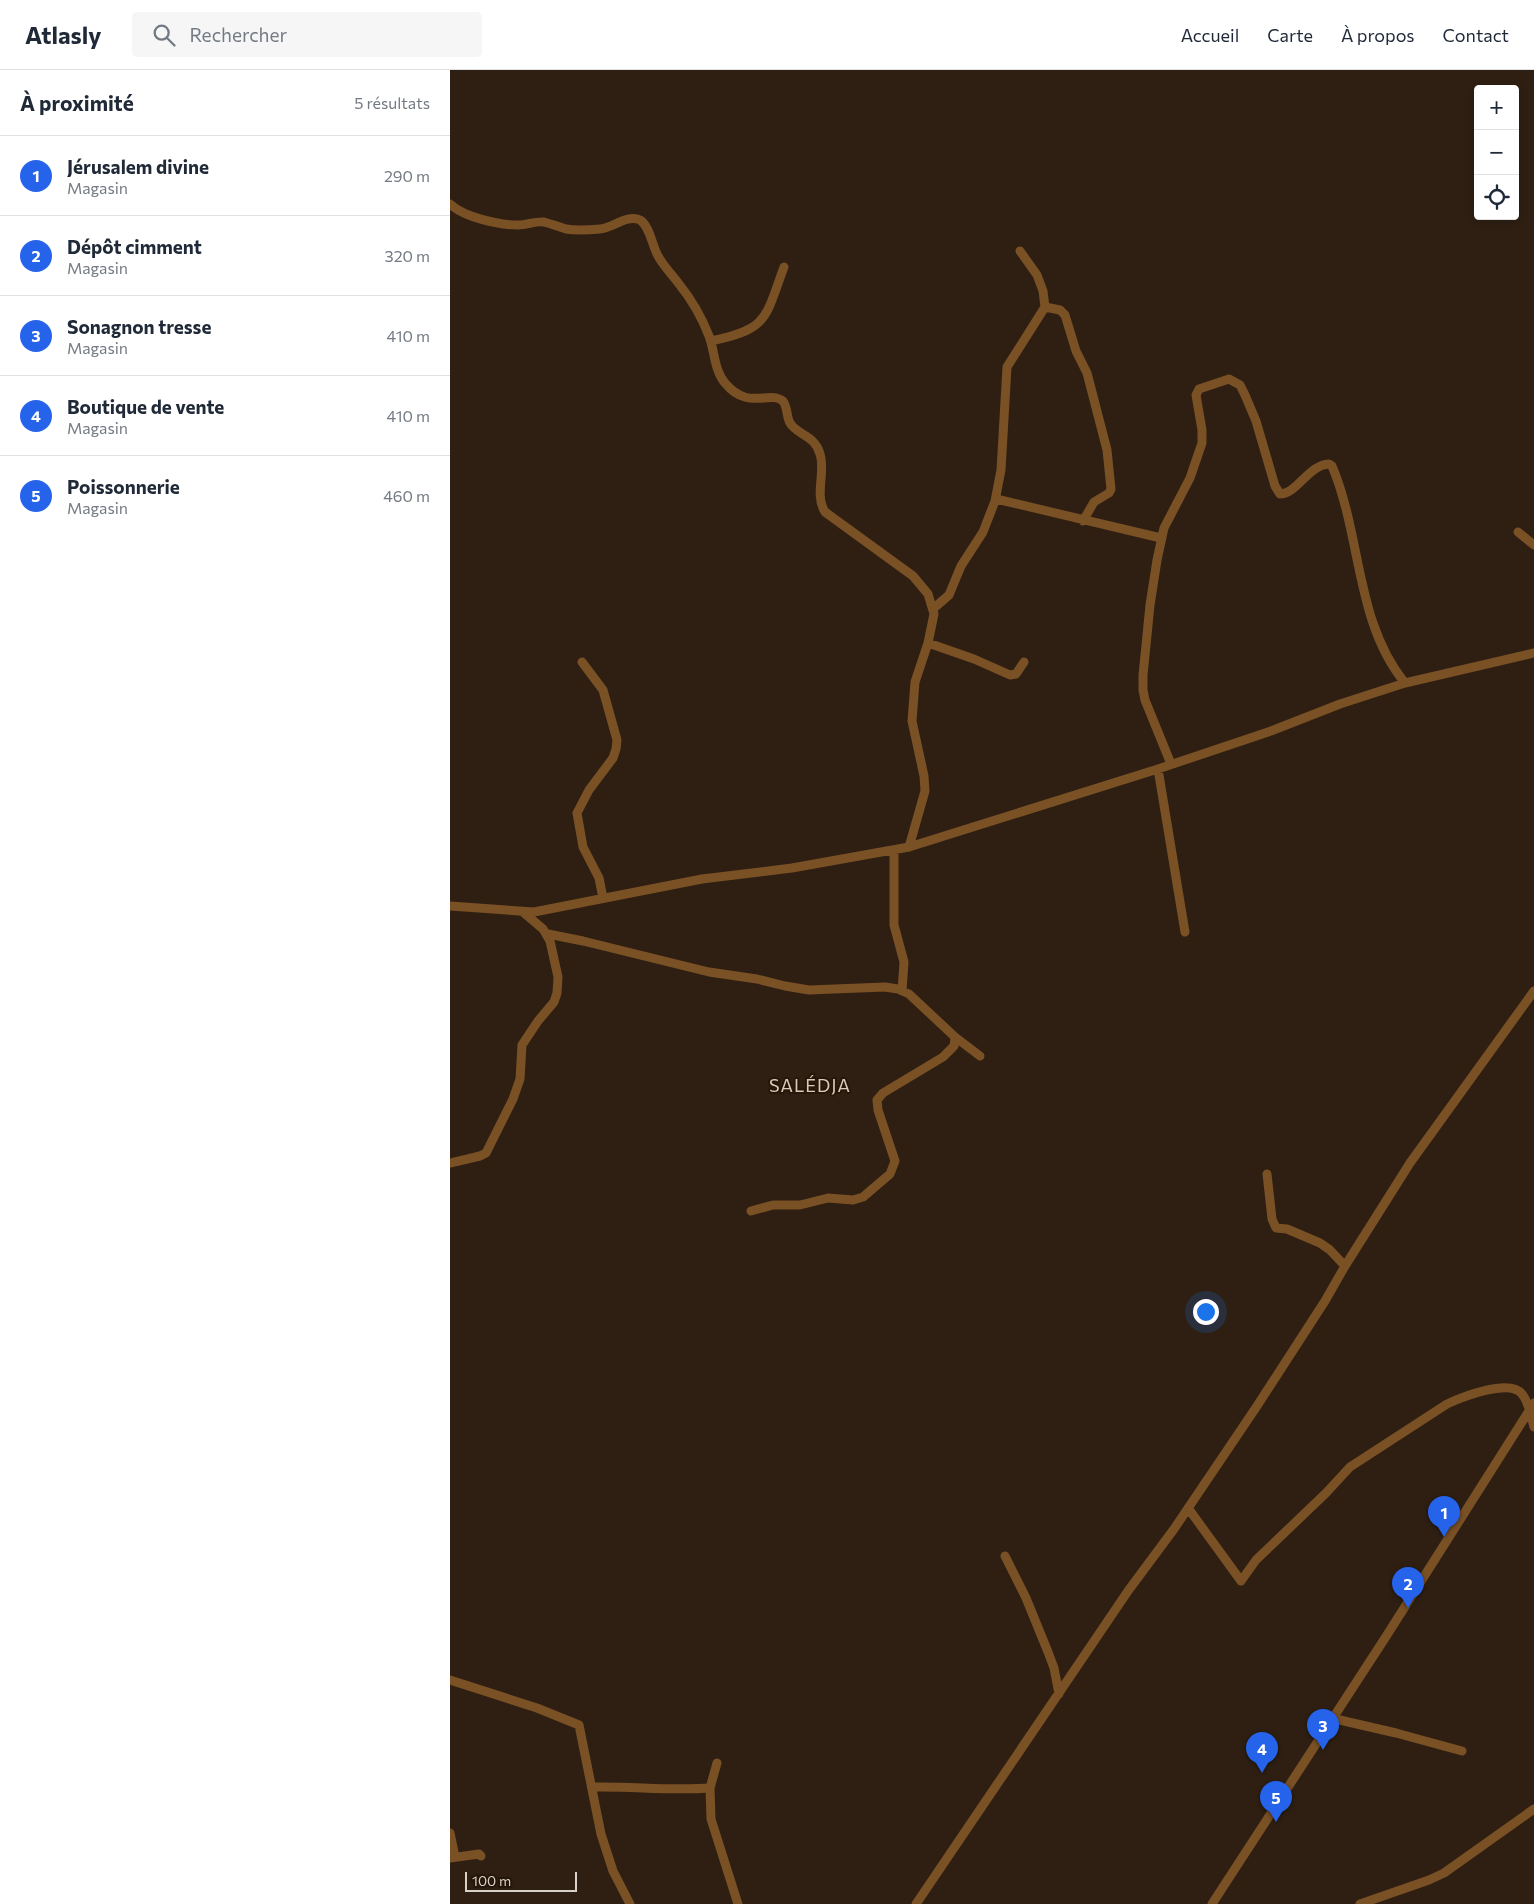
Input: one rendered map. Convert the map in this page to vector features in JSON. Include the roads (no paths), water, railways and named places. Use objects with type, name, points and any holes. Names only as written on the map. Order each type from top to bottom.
[{"type":"street","points":[[450,204],[470,216],[518,225],[543,222],[567,229],[589,230],[606,228],[633,218],[640,220],[658,256],[701,317],[711,341],[720,375],[731,389],[752,399],[781,399],[785,404],[790,424],[812,440],[818,447],[822,460],[820,501],[825,512],[913,576],[928,594],[934,608],[934,614],[928,643],[915,682],[912,721],[924,776],[925,791],[909,847]]},
{"type":"street","points":[[934,608],[949,595],[961,566],[983,532],[996,499],[1001,470],[1007,366],[1045,306],[1043,291],[1037,275],[1020,252]]},
{"type":"street","points":[[711,341],[742,334],[761,322],[768,311],[784,267]]},
{"type":"street","points":[[1045,306],[1060,310],[1065,315],[1076,351],[1087,373],[1107,450],[1111,489],[1109,493],[1094,502],[1083,521]]},
{"type":"street","points":[[1171,764],[1151,716],[1143,690],[1150,605],[1161,538],[1167,522],[1190,478],[1202,443],[1202,430],[1196,392],[1199,389],[1227,379],[1232,379],[1240,385],[1245,395],[1256,421],[1278,492],[1282,494],[1287,493],[1318,466],[1329,464],[1332,466],[1343,498],[1374,629],[1390,662],[1406,683]]},
{"type":"street","points":[[996,499],[1161,538]]},
{"type":"street","points":[[1518,532],[1534,545]]},
{"type":"street","points":[[928,643],[974,659],[1010,676],[1016,674],[1024,662]]},
{"type":"street","points":[[450,906],[523,912],[549,910],[702,879],[792,868],[909,847],[1158,769],[1271,731],[1340,704],[1406,683],[1534,653]]},
{"type":"street","points":[[582,662],[603,690],[617,740],[613,758],[584,798],[577,813],[583,847],[599,878],[602,898]]},
{"type":"street","points":[[1158,769],[1185,932]]},
{"type":"street","points":[[894,850],[894,925],[904,962],[902,991]]},
{"type":"street","points":[[523,912],[548,934],[576,939],[709,972],[757,979],[809,990],[885,987],[902,991],[925,1008],[955,1037],[980,1056]]},
{"type":"street","points":[[450,1163],[486,1153],[513,1099],[520,1079],[522,1045],[538,1020],[554,1002],[557,993],[558,977],[548,934]]},
{"type":"street","points":[[916,1904],[1128,1591],[1188,1508],[1257,1406],[1428,1137],[1534,991]]},
{"type":"street","points":[[751,1211],[773,1205],[800,1205],[828,1198],[853,1200],[863,1197],[881,1183],[894,1168],[895,1161],[876,1100],[883,1093],[943,1057],[954,1046],[955,1037]]},
{"type":"street","points":[[1267,1174],[1272,1219],[1276,1228],[1287,1229],[1320,1243],[1330,1250],[1345,1266]]},
{"type":"street","points":[[1188,1508],[1242,1581],[1256,1560],[1326,1493],[1350,1467],[1447,1404],[1463,1397],[1495,1389],[1515,1388],[1523,1394],[1532,1407],[1534,1427]]},
{"type":"street","points":[[1212,1904],[1331,1718],[1387,1635],[1532,1407]]},
{"type":"street","points":[[1005,1556],[1026,1598],[1048,1652],[1054,1668],[1059,1694]]},
{"type":"street","points":[[450,1680],[537,1708],[580,1725],[608,1858],[630,1904]]},
{"type":"street","points":[[1331,1718],[1462,1751]]},
{"type":"street","points":[[716,1764],[710,1788],[711,1819],[738,1904]]},
{"type":"street","points":[[592,1787],[643,1787],[683,1790],[710,1788]]},
{"type":"street","points":[[1360,1904],[1444,1873],[1534,1809]]},
{"type":"street","points":[[450,1833],[453,1857],[479,1854],[481,1856]]},
{"type":"place","name":"Jérusalem divine","points":[[1444,1537]]},
{"type":"place","name":"Dépôt cimment","points":[[1408,1608]]},
{"type":"place","name":"Sonagnon tresse","points":[[1323,1750]]},
{"type":"place","name":"Boutique de vente","points":[[1262,1773]]},
{"type":"place","name":"Poissonnerie","points":[[1276,1822]]},
{"type":"district","name":"SALÉDJA","points":[[810,1085]]}]
